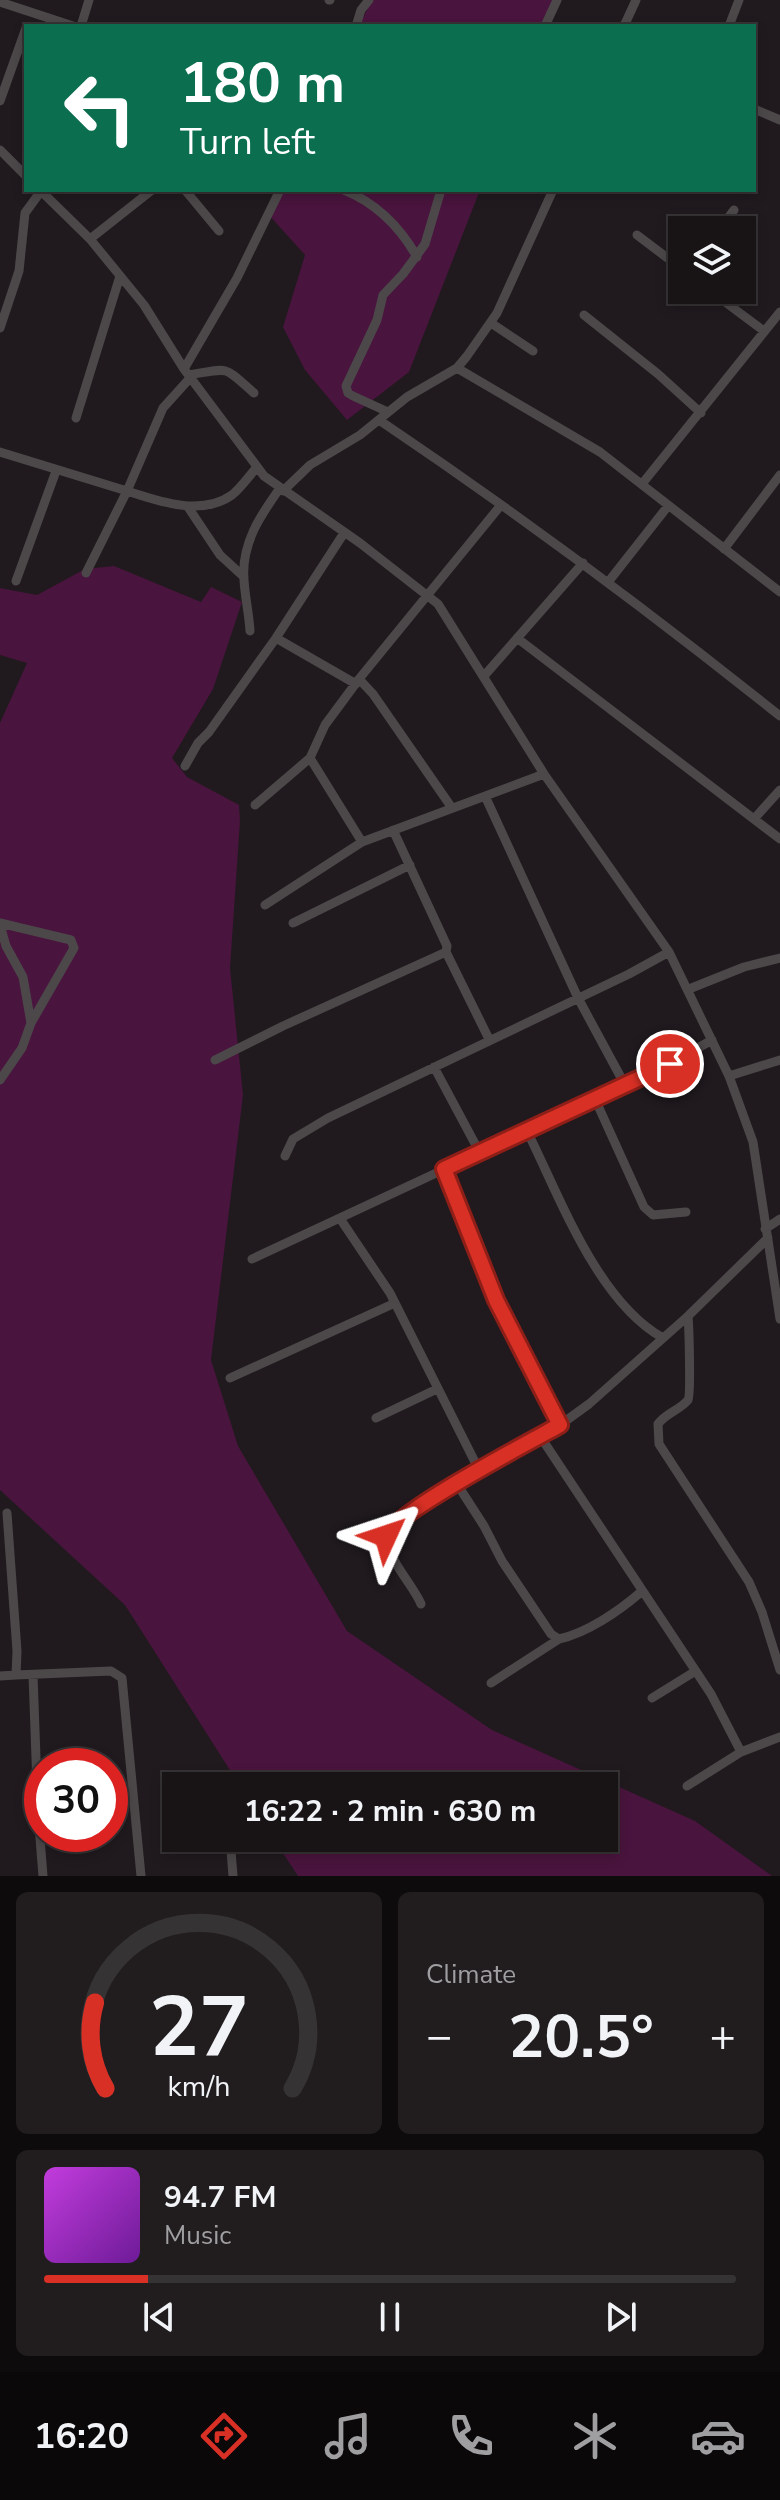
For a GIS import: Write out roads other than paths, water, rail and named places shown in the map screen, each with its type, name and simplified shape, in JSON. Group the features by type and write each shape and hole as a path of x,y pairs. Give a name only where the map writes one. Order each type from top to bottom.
{"street":[{"path":"82,24 89,0"},
{"path":"357,24 361,10 369,0"},
{"path":"546,24 557,0"},
{"path":"625,24 636,0"},
{"path":"730,24 739,0"},
{"path":"0,2 66,24"},
{"path":"27,24 31,14"},
{"path":"0,101 24,33"},
{"path":"756,110 780,120"},
{"path":"0,150 24,174"},
{"path":"0,328 19,271 25,213 39,192"},
{"path":"42,192 90,239 144,305 188,374 264,476 438,604 544,774 669,952 729,1076 753,1142 762,1187 766,1233 776,1258 780,1319"},
{"path":"90,239 149,192"},
{"path":"187,192 219,231"},
{"path":"86,573 127,491 163,408 188,374 279,192"},
{"path":"348,192 361,198 399,228 417,257"},
{"path":"388,412 348,393 346,386 377,320 383,295 425,244 440,192"},
{"path":"250,631 244,577 248,541 263,513 282,489 310,465 360,435 407,397 457,368 491,323 552,192"},
{"path":"730,216 734,210"},
{"path":"637,235 668,258"},
{"path":"76,418 120,276"},
{"path":"728,304 764,331"},
{"path":"642,484 780,312"},
{"path":"584,315 701,413"},
{"path":"491,323 533,351"},
{"path":"457,368 600,452 780,592"},
{"path":"188,374 228,370 254,393"},
{"path":"379,420 609,581 778,712"},
{"path":"0,452 179,507 230,497 257,467"},
{"path":"16,581 56,471"},
{"path":"724,549 780,475"},
{"path":"255,805 310,758 325,725 501,505"},
{"path":"609,581 668,506"},
{"path":"188,507 220,555 244,577"},
{"path":"185,766 198,743 276,638 344,533"},
{"path":"484,676 583,563"},
{"path":"276,638 358,682 373,694 452,808"},
{"path":"517,638 780,839"},
{"path":"310,758 362,842"},
{"path":"265,905 362,842 544,774"},
{"path":"754,819 780,790"},
{"path":"485,796 578,998 625,1085"},
{"path":"393,830 447,946 446,952 489,1039"},
{"path":"293,923 410,865"},
{"path":"0,1080 22,1048 31,1023 74,943 0,924 6,946 23,977 31,1023"},
{"path":"215,1060 446,952"},
{"path":"285,1156 293,1139 304,1131 669,952"},
{"path":"689,989 744,967 780,958"},
{"path":"252,1259 670,1064 712,1040"},
{"path":"729,1076 780,1060"},
{"path":"434,1067 480,1153"},
{"path":"595,1099 644,1207 653,1215 686,1212"},
{"path":"527,1131 596,1269 635,1320 663,1338"},
{"path":"444,1169 496,1300 560,1425"},
{"path":"421,1604 401,1571 386,1536 388,1530 400,1519 560,1425 589,1404 688,1316 780,1219"},
{"path":"341,1220 395,1303 479,1470"},
{"path":"230,1378 395,1303"},
{"path":"688,1316 690,1396 686,1402 663,1416 658,1424 659,1444 749,1582 780,1670"},
{"path":"376,1418 437,1389"},
{"path":"540,1436 711,1694 741,1752"},
{"path":"457,1484 502,1561 551,1634 559,1639"},
{"path":"7,1513 16,1675"},
{"path":"491,1683 559,1639 607,1617 641,1592"},
{"path":"0,1676 111,1671 122,1678 141,1876"},
{"path":"652,1698 694,1672"},
{"path":"33,1675 43,1876"},
{"path":"687,1786 741,1752 780,1737"},
{"path":"231,1852 233,1876"}]}
